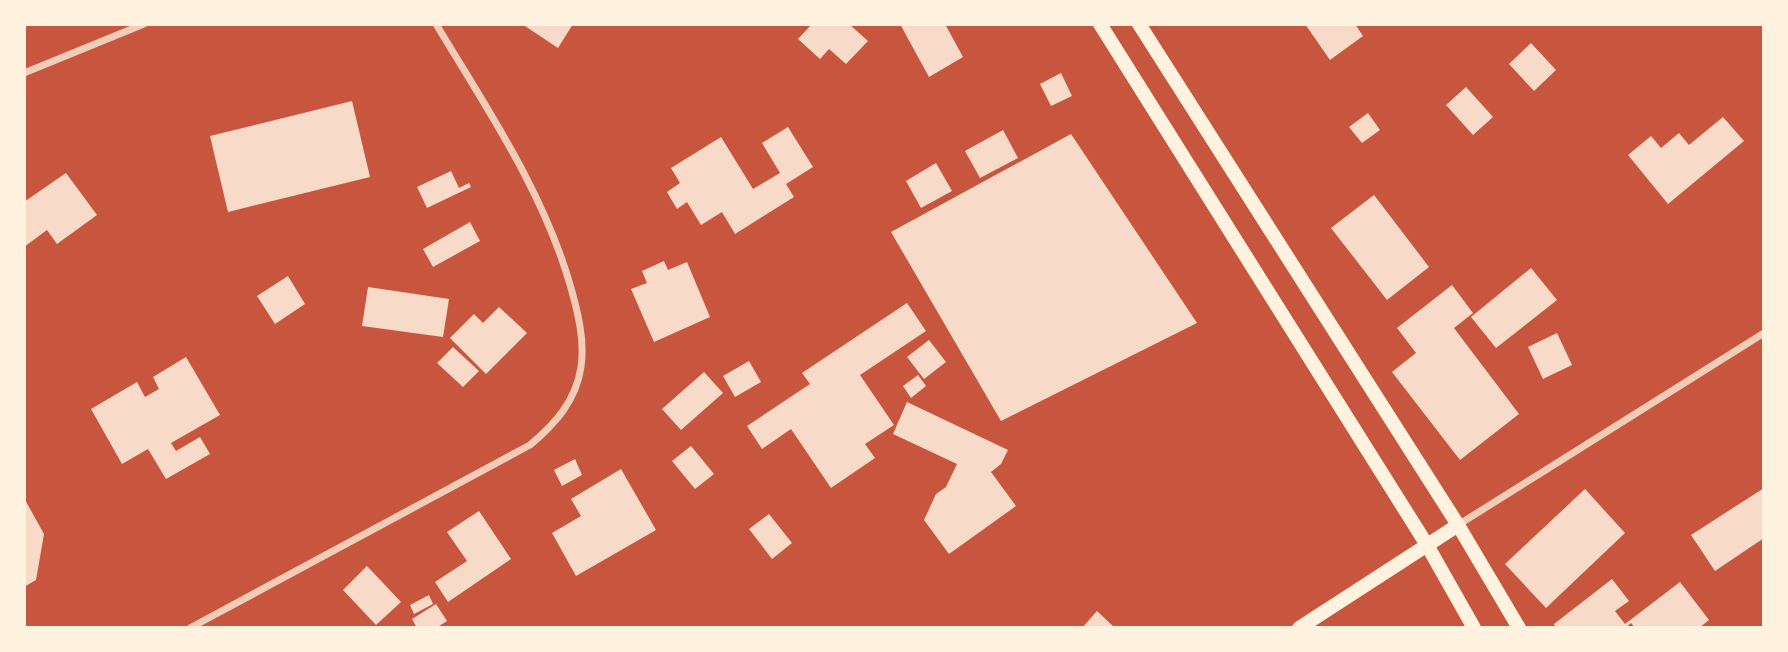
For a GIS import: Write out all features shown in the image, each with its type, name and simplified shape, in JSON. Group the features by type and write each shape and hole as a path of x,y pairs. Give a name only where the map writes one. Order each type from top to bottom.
{"main road":[{"path":"1100,24 1427,545 1475,628"},
{"path":"1139,24 1458,525 1518,628"},
{"path":"1298,628 1458,525"}],"street":[{"path":"24,73 144,24"},
{"path":"190,628 530,445 554,424 572,397 581,367 581,333 564,261 548,220 516,157 436,24"},
{"path":"1458,525 1763,333"}],"building":[{"path":"522,24 573,24 558,48"},
{"path":"812,24 849,24 868,41 846,64 829,49 820,59 798,39"},
{"path":"900,24 945,24 963,57 929,77"},
{"path":"1305,24 1355,24 1363,36 1330,60"},
{"path":"1531,43 1556,70 1534,91 1509,64"},
{"path":"1061,73 1072,96 1051,106 1040,84"},
{"path":"1466,87 1493,117 1473,135 1446,105"},
{"path":"352,101 370,177 228,212 210,136"},
{"path":"1368,113 1380,130 1362,143 1349,127"},
{"path":"1723,117 1744,141 1668,204 1628,155 1651,136 1661,148 1679,133 1689,145"},
{"path":"788,127 813,167 786,184 794,197 735,234 722,212 701,225 687,202 677,209 667,192 680,183 671,168 721,137 753,189 780,173 762,143"},
{"path":"1003,130 1018,158 980,178 965,151"},
{"path":"1071,134 1197,323 1001,421 891,232"},
{"path":"936,163 952,191 921,208 906,181"},
{"path":"451,171 459,188 469,183 471,187 427,208 417,187"},
{"path":"66,173 97,215 57,244 47,230 24,247 24,202"},
{"path":"1374,195 1429,267 1387,300 1331,228"},
{"path":"470,222 480,241 433,267 423,249"},
{"path":"664,261 668,270 687,262 710,317 654,342 631,289 647,283 642,271"},
{"path":"1531,268 1557,300 1496,348 1471,317"},
{"path":"288,276 305,304 275,324 257,296"},
{"path":"1452,285 1473,313 1454,328 1519,414 1460,460 1392,372 1416,353 1397,328"},
{"path":"368,287 449,299 443,337 362,326"},
{"path":"907,303 926,331 860,375 894,425 865,444 875,458 831,488 791,429 762,449 747,426 810,384 802,373"},
{"path":"499,307 527,333 486,374 450,338 474,314 483,323"},
{"path":"1557,333 1572,365 1543,379 1528,347"},
{"path":"929,340 946,362 924,379 907,357"},
{"path":"453,347 479,371 463,387 437,363"},
{"path":"186,357 220,415 171,443 176,451 200,437 210,454 166,479 148,449 122,464 91,409 137,382 145,397 159,389 153,377"},
{"path":"749,361 761,382 735,397 723,376"},
{"path":"704,372 723,393 681,430 662,409"},
{"path":"918,375 926,386 911,398 903,386"},
{"path":"907,402 1008,450 1001,464 991,472 1016,506 949,554 924,520 936,494 946,487 957,464 893,434"},
{"path":"691,446 714,474 695,489 672,461"},
{"path":"575,459 582,475 562,486 554,470"},
{"path":"621,469 656,530 576,576 552,533 581,516 571,499"},
{"path":"1764,488 1764,538 1715,571 1691,535"},
{"path":"1585,489 1625,533 1546,608 1505,564"},
{"path":"24,498 44,534 36,580 24,587"},
{"path":"479,511 511,559 448,602 435,582 467,561 447,532"},
{"path":"769,514 792,543 772,559 749,529"},
{"path":"367,566 401,602 376,625 343,590"},
{"path":"1612,579 1629,601 1615,611 1625,624 1680,582 1709,620 1699,628 1635,628 1631,623 1625,628 1556,628 1554,624"},
{"path":"429,595 433,604 414,614 410,605"},
{"path":"436,604 447,621 436,628 417,628 412,619"},
{"path":"1097,611 1115,628 1082,628"}]}
